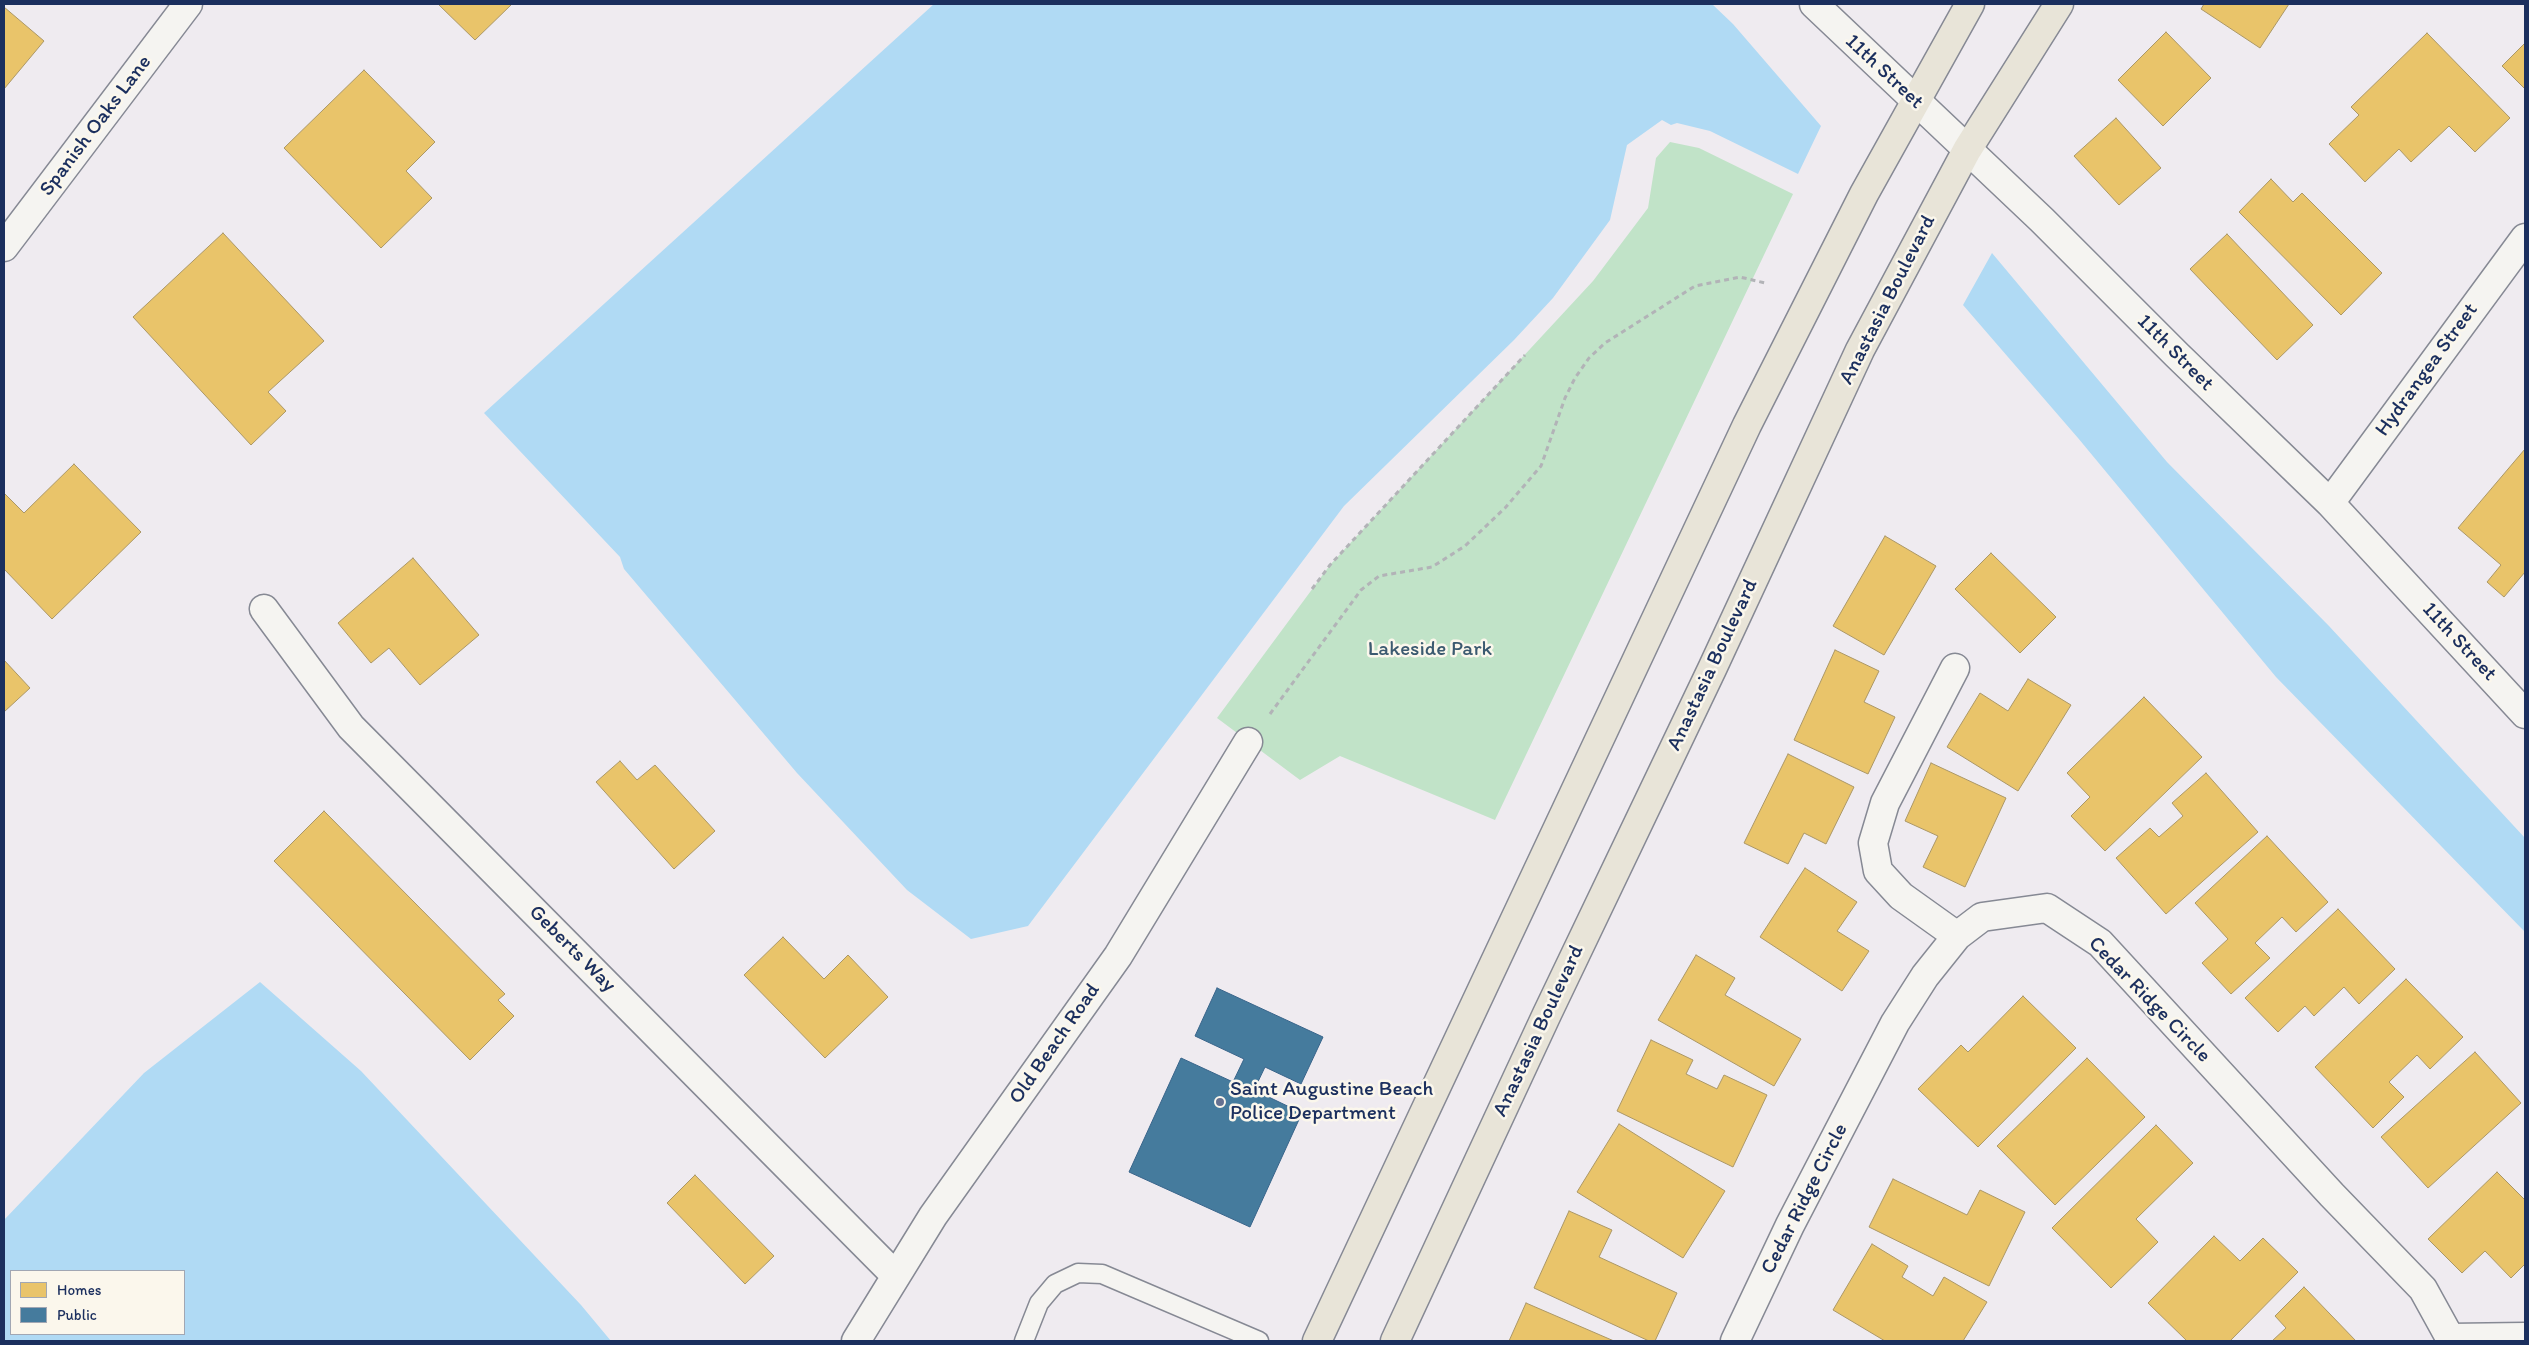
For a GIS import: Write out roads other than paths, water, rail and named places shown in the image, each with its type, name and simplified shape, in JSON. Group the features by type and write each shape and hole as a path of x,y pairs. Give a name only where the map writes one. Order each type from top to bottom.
{"main road":[{"path":"1318,1341 1747,424 1864,194 1970,4"},
{"name":"Anastasia Boulevard","path":"1395,1341 1547,1014 1712,669 1860,350 1967,150 2058,4"}],"street":[{"name":"Spanish Oaks Lane","path":"4,247 188,4"},
{"name":"11th Street","path":"1814,4 2042,220 2177,355 2330,503 2525,714"},
{"name":"Hydrangea Street","path":"2330,503 2525,238"},
{"name":"Geberts Way","path":"264,609 351,727 896,1276"},
{"path":"1955,668 1886,803 1872,843 1878,871 1901,896 1957,936"},
{"name":"Old Beach Road","path":"856,1341 933,1216 1118,956 1248,742"},
{"name":"Cedar Ridge Circle","path":"1735,1341 1790,1225 1894,1023 1925,976 1957,936 1982,917 2047,908 2100,943 2332,1195 2423,1289 2449,1340"},
{"path":"2449,1340 2525,1337"}],"lane":[{"path":"1024,1341 1038,1303 1055,1284 1078,1273 1102,1274 1259,1341"}],"water":[{"path":"934,4 1712,4 1733,24 1821,126 1798,174 1710,131 1677,123 1671,125 1662,120 1627,145 1610,220 1553,298 1514,340 1344,506 1028,926 971,939 907,890 797,773 624,569 620,557 484,413"},
{"path":"1992,253 2167,462 2329,626 2525,838 2525,932 2276,677 2078,438 1963,305"},
{"path":"260,982 361,1071 581,1305 611,1341 4,1341 4,1220 144,1073"}],"place":[{"name":"Saint Augustine Beach Police Department","path":"1220,1102"}],"park label":[{"name":"Lakeside Park","path":"1430,650"}]}
